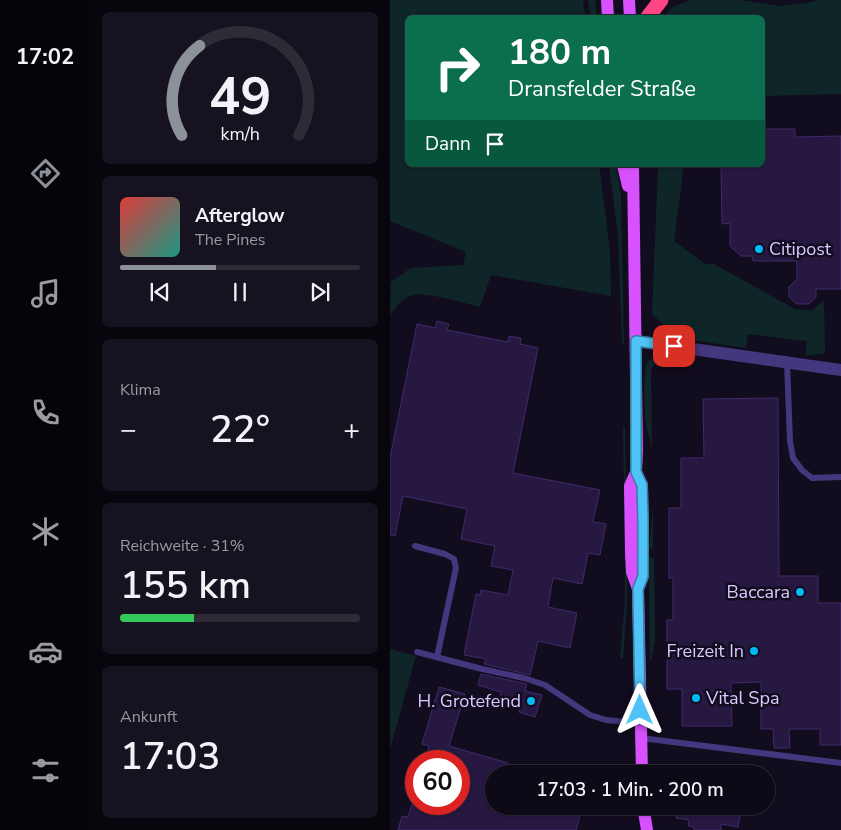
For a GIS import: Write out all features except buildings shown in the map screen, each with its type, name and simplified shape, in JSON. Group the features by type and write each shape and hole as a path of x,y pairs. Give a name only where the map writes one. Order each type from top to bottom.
{"highway":[{"path":"649,15 660,0"}],"main road":[{"path":"607,0 608,15"},
{"path":"629,0 630,15"},
{"path":"623,167 633,210"},
{"path":"633,167 636,472 630,486 632,572 638,589 642,765"},
{"path":"644,815 647,830"}],"street":[{"path":"636,341 841,370"}],"lane":[{"path":"787,362 790,441 793,458 802,470 812,478 841,477"},
{"path":"415,546 445,554 454,559 456,568 437,657"},
{"path":"417,652 545,684 582,712 595,717 640,724"},
{"path":"640,738 840,762"}],"green space":[{"path":"390,0 583,0 585,15 405,15 405,167 599,167 610,251 611,296 491,275 480,307 444,298 416,295 404,299 390,315 391,282 411,268 463,265 466,252 390,221"},
{"path":"588,0 595,0 597,15 591,15"},
{"path":"691,0 739,0 781,6 818,0 841,0 841,94 765,96 765,15 665,15 674,6"},
{"path":"609,167 616,167 621,195 624,345 622,344 618,237"},
{"path":"651,167 684,167 674,241 705,264 714,264 795,309 811,311 824,300 825,353 805,356 807,341 748,334 746,348 677,338 652,314 658,168"},
{"path":"668,353 679,354 659,360 651,371 652,449 645,417 644,391 646,367 651,359"},
{"path":"623,427 625,427 627,549 625,549"},
{"path":"653,508 653,548 649,549"},
{"path":"627,557 627,606 623,658 620,658 625,599 625,558"},
{"path":"649,557 654,559 655,641 651,660 650,660"},
{"path":"390,649 416,656 390,749"}],"place":[{"name":"Citipost","path":"759,249"},
{"name":"Baccara","path":"800,592"},
{"name":"Freizeit In","path":"754,651"},
{"name":"Vital Spa","path":"696,698"},
{"name":"H. Grotefend","path":"531,701"}],"route":[{"path":"640,710 638,589 643,576 643,553 642,485 636,472 636,341 674,346"}]}
